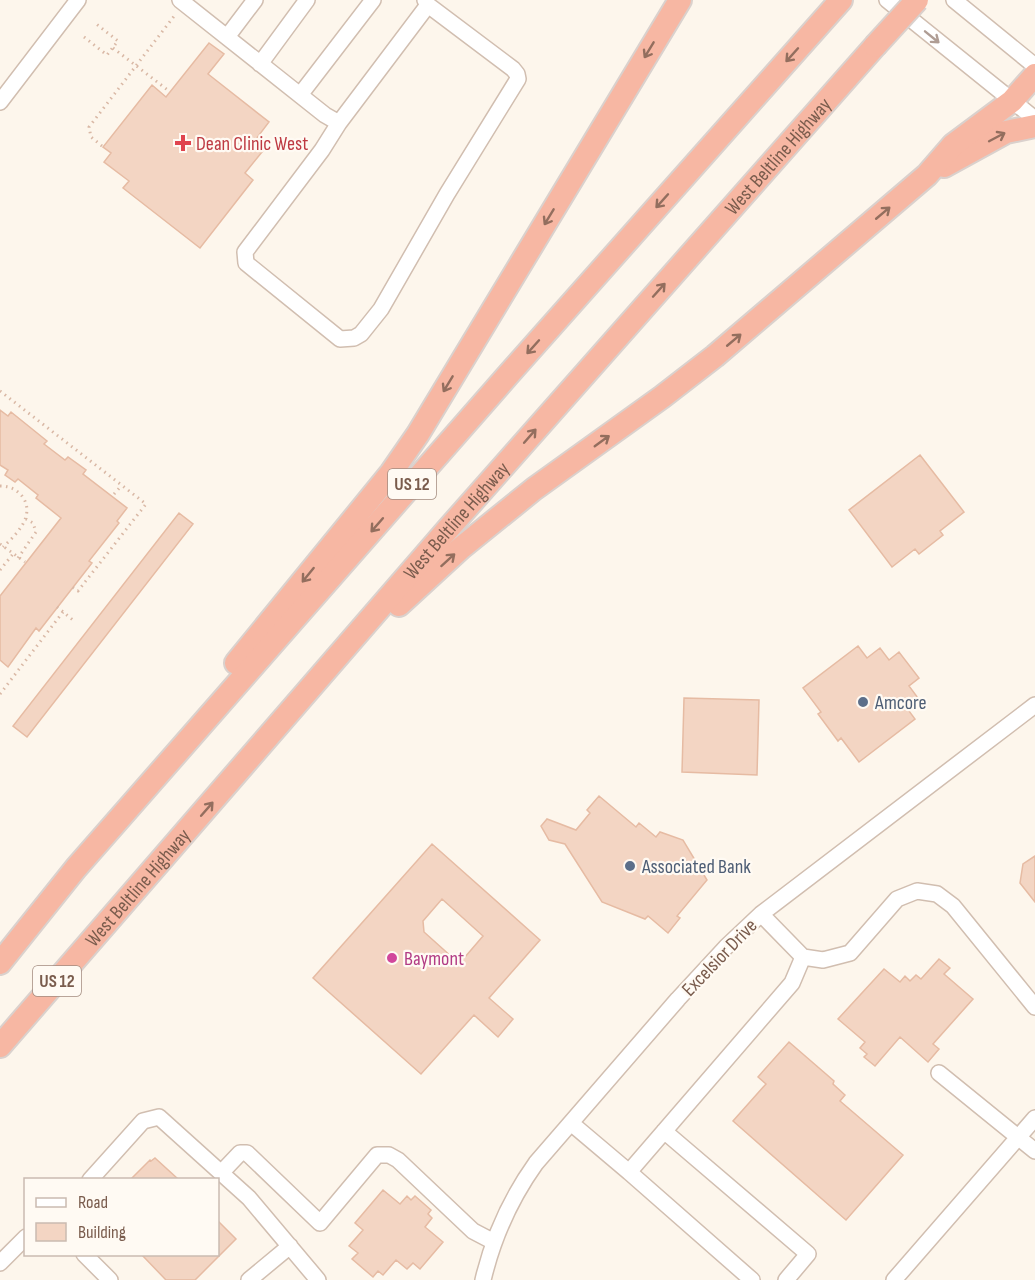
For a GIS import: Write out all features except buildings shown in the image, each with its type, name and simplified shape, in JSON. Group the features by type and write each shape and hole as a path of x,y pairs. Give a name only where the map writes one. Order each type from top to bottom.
{"highway":[{"path":"76,868 121,804 391,473 430,414 680,0"},
{"name":"West Beltline Highway","path":"0,1046 448,529 917,0"},
{"name":"US 12","path":"0,963 76,868 492,393 836,6"},
{"path":"230,782 285,728 404,600 461,548 534,489 715,356 927,175 953,145 1012,101 1035,75"},
{"path":"927,175 1006,132 1035,126"}],"street":[{"path":"0,102 78,0"},
{"path":"227,37 255,0"},
{"path":"260,64 307,0"},
{"path":"300,95 373,0"},
{"path":"887,0 1035,119"},
{"path":"954,0 1035,66"},
{"path":"191,3 260,64 325,115 339,123"},
{"path":"427,3 513,69 518,79 447,194 381,309 361,334 354,338 340,339 246,263 245,252 322,150 339,123 427,3"},
{"name":"Excelsior Drive","path":"483,1280 494,1242 518,1188 536,1163 726,947 761,914 1035,705"},
{"path":"761,914 803,957 823,960 849,953 897,899 917,891 938,894 953,906 1035,1007"},
{"path":"629,1172 792,983 803,957"},
{"path":"939,1073 1035,1151"},
{"path":"91,1178 143,1121 159,1117 249,1198 318,1280"},
{"path":"894,1280 1035,1118"},
{"path":"571,1123 752,1280"},
{"path":"664,1131 808,1254 786,1280"},
{"path":"221,1173 240,1153 247,1153 320,1223 377,1155 389,1155 398,1160 473,1231 494,1242"},
{"path":"0,1263 24,1239"},
{"path":"249,1280 290,1246"},
{"path":"86,1256 110,1280"}],"path":[{"path":"102,146 91,137 89,127 175,15"},
{"path":"84,37 107,55 113,48 118,41 95,23"},
{"path":"113,48 169,91"},
{"path":"0,391 146,504 78,591 72,586"},
{"path":"114,494 122,485"},
{"path":"0,486 12,488 24,499 26,519 17,533 2,545 25,562"},
{"path":"18,558 36,532 33,523 26,519"},
{"path":"0,570 13,554"},
{"path":"57,607 73,620"},
{"path":"0,694 63,612"}],"place":[{"name":"Dean Clinic West","path":"183,143"},
{"name":"Amcore","path":"863,702"},
{"name":"Associated Bank","path":"630,866"},
{"name":"Baymont","path":"392,958"}]}
